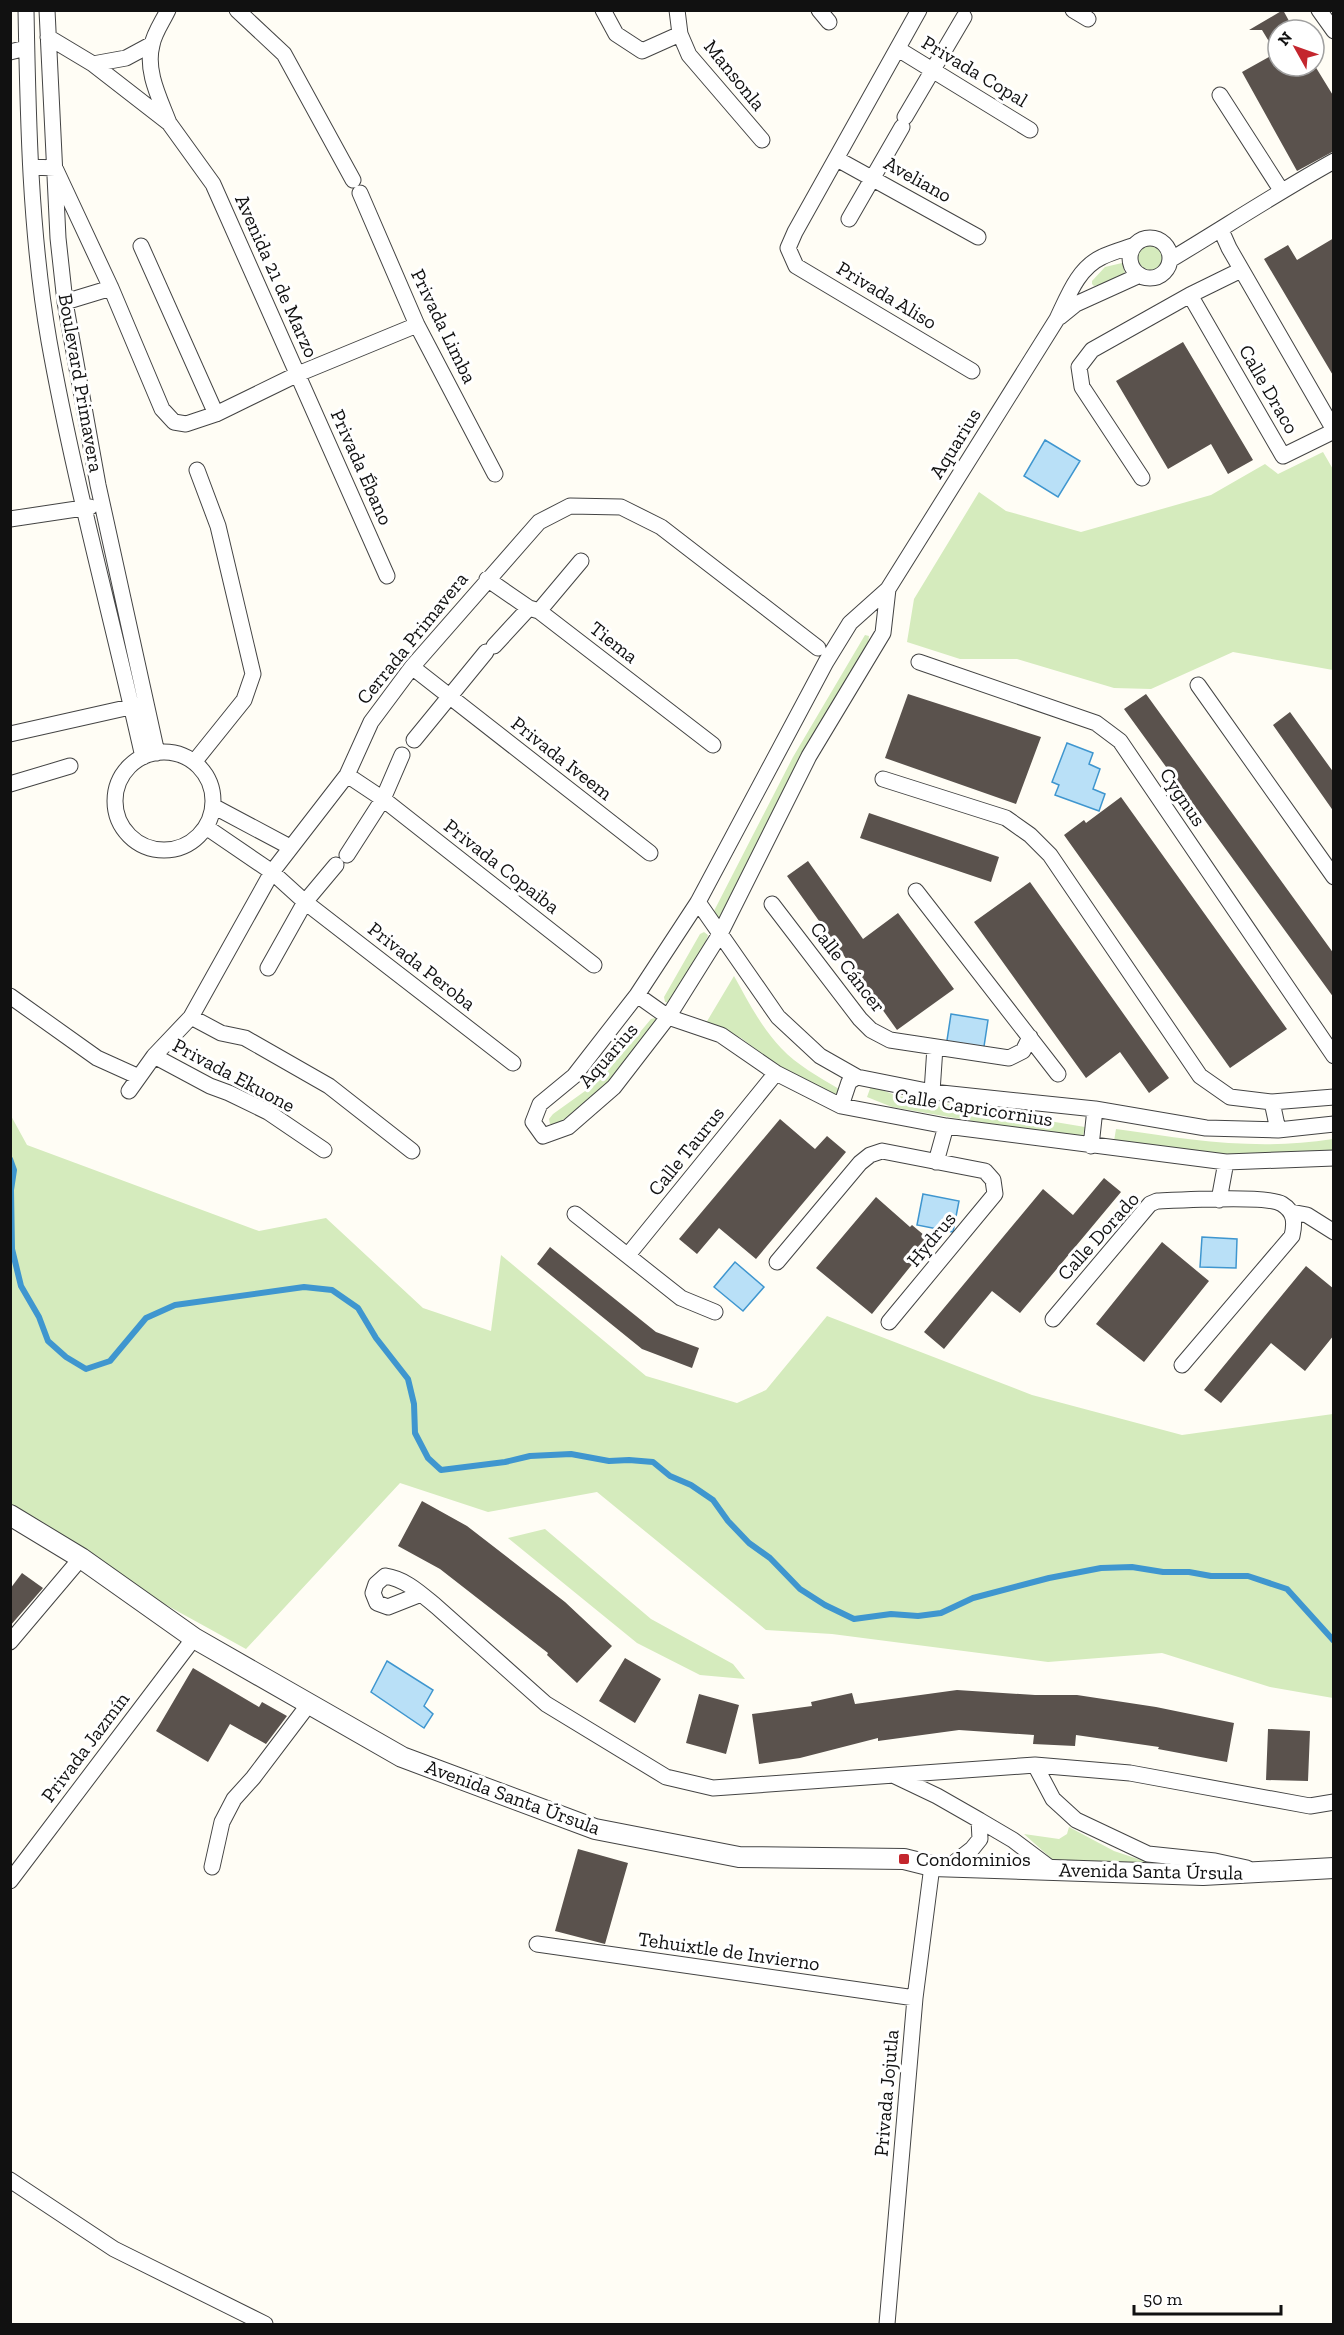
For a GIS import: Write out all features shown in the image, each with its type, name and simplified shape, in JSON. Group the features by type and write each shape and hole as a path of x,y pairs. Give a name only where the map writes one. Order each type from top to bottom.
{"street":[{"name":"Boulevard Primavera","path":"26,10 28,116 35,232 49,339 83,508 139,705"},
{"name":"Boulevard Primavera","path":"47,10 58,238 65,302 150,755"},
{"path":"168,10 152,44 150,61 154,84 169,123"},
{"name":"Privada Limba","path":"237,10 284,54 357,187 417,324 495,474"},
{"path":"603,10 616,34 642,51 680,33"},
{"name":"Mansonla","path":"677,10 680,33 689,55 762,140"},
{"path":"837,159 919,10"},
{"path":"1073,10 1088,19"},
{"path":"1319,10 1334,31"},
{"path":"849,219 874,179 903,122 964,17"},
{"name":"Avenida 21 de Marzo","path":"48,37 93,64 169,123 213,184 298,374 216,414 186,424 174,422 162,410 111,288 55,168"},
{"path":"93,64 126,58 152,44"},
{"path":"10,52 26,48"},
{"name":"Privada Copal","path":"898,49 1030,130"},
{"path":"1220,94 1281,190"},
{"name":"Aveliano","path":"837,159 978,237"},
{"name":"Privada Aliso","path":"837,159 788,248 796,266 972,371"},
{"name":"Aquarius","path":"1057,319 1076,304 1140,275 1153,278 1159,276 1164,272 1170,260 1221,230 1281,190 1334,161"},
{"path":"32,167 55,168"},
{"name":"Calle Draco","path":"1190,295 1283,456 1334,431 1241,270 1221,230"},
{"name":"Aquarius","path":"888,589 883,633 809,756 720,934 668,1017 614,1087 568,1126 543,1136 533,1122 540,1104 574,1076 637,995 698,902 826,662 850,623 888,589 1057,319 1073,285 1086,269 1101,257 1135,245 1145,238 1158,239 1167,247 1170,260"},
{"path":"1135,245 1130,258 1140,275"},
{"path":"141,246 216,414"},
{"path":"1142,478 1082,387 1079,367 1092,350 1190,295 1241,270"},
{"path":"65,302 111,288"},
{"path":"298,374 417,324"},
{"name":"Privada Ébano","path":"298,374 387,576"},
{"path":"195,761 244,700 253,674 218,526 197,470"},
{"path":"10,519 102,506"},
{"name":"Cerrada Primavera","path":"129,1091 154,1056 191,1017 273,872 346,775 371,723 412,667 539,522 570,506 621,507 661,526 818,648"},
{"path":"414,740 490,649 534,610 581,561"},
{"name":"Tiema","path":"487,579 534,610 712,745"},
{"name":"Cygnus","path":"918,662 1096,723 1120,741 1334,1056"},
{"name":"Privada Iveem","path":"412,667 650,853"},
{"path":"1198,684 1334,877"},
{"path":"10,734 139,705"},
{"path":"170,752 195,761 206,773 213,793 212,814 202,833 186,846 165,851 144,847 127,835 116,816 114,803 120,777 132,763 150,755 170,752"},
{"path":"268,968 305,902 341,860 383,799 402,755"},
{"path":"10,784 70,766"},
{"name":"Privada Copaiba","path":"346,775 383,799 594,965"},
{"path":"883,779 1006,818 1030,835 1050,855 1200,1076 1230,1097 1272,1102 1334,1097"},
{"path":"213,806 290,848"},
{"path":"206,827 273,872"},
{"name":"Privada Peroba","path":"273,872 305,902 513,1063"},
{"path":"916,891 1058,1074"},
{"name":"Calle Capricornius","path":"698,902 778,1017 820,1056 857,1077 932,1092 1095,1109 1206,1128 1278,1130 1334,1125"},
{"name":"Calle Cáncer","path":"772,904 860,1019 872,1030 890,1040 1009,1058 1023,1051 1030,1037"},
{"name":"Calle Capricornius","path":"637,995 668,1017 721,1035 776,1073 841,1106 946,1126 1227,1162 1334,1158"},
{"path":"10,996 97,1058 139,1077"},
{"path":"191,1017 221,1033 244,1038 329,1086 412,1151"},
{"path":"932,1092 935,1047"},
{"name":"Privada Ekuone","path":"154,1056 210,1086 268,1112 324,1150"},
{"name":"Calle Taurus","path":"628,1255 776,1073"},
{"path":"841,1106 849,1082 857,1077"},
{"path":"1272,1102 1278,1130"},
{"path":"1091,1146 1095,1109"},
{"path":"777,1262 860,1163 870,1155 882,1151 936,1162 946,1126"},
{"name":"Hydrus","path":"889,1322 995,1194 993,1180 985,1171 936,1162"},
{"path":"1219,1200 1227,1162"},
{"name":"Calle Dorado","path":"1053,1319 1150,1204 1157,1201 1271,1200 1282,1204 1291,1212 1307,1215 1334,1232"},
{"path":"1182,1365 1292,1236 1295,1222 1291,1212"},
{"path":"575,1214 681,1298 715,1312"},
{"name":"Avenida Santa Úrsula","path":"10,1515 81,1558 194,1638 402,1757 595,1829 739,1857 904,1859 940,1866 1203,1875 1334,1868"},
{"path":"10,1642 81,1558"},
{"path":"421,1593 546,1704 666,1777 713,1788 1035,1765 1130,1773 1310,1806 1334,1802"},
{"name":"Privada Jazmín","path":"10,1881 194,1638"},
{"path":"212,1867 222,1822 234,1799 253,1778 309,1704"},
{"path":"1035,1765 1053,1799 1076,1820 1148,1854 1215,1861 1261,1871"},
{"path":"893,1775 937,1796 1013,1840 1053,1870"},
{"path":"940,1866 972,1849 980,1839 979,1820"},
{"name":"Privada Jojutla","path":"887,2325 915,1998 940,1866"},
{"name":"Tehuixtle de Invierno","path":"537,1944 915,1998"},
{"path":"10,2180 114,2249 265,2325"}],"green space":[{"path":"1151,244 1160,248 1164,257 1160,266 1151,270 1142,266 1138,257 1142,248"},
{"path":"1122,263 1125,273 1107,283 1094,286 1092,284 1092,281 1105,267"},
{"path":"1323,452 1334,471 1333,670 1233,652 1151,689 1114,688 1017,659 960,659 907,642 914,599 979,492 1006,511 1081,532 1211,495 1265,464 1278,474"},
{"path":"865,635 869,636 868,645 723,917 716,919 713,915 715,909 793,757"},
{"path":"704,932 708,935 706,941 676,997 670,1003 665,1002 664,997 700,934"},
{"path":"734,976 761,1023 781,1048 801,1065 839,1089 833,1100 796,1080 741,1038 706,1023"},
{"path":"655,1018 657,1021 604,1090 556,1125 550,1124 549,1119 553,1114 599,1081 651,1019"},
{"path":"871,1086 898,1096 1085,1127 1082,1140 892,1107 867,1097"},
{"path":"10,1114 27,1145 259,1231 326,1218 423,1308 491,1331 501,1255 646,1376 737,1403 766,1390 827,1316 1032,1395 1182,1435 1333,1414 1333,1698 1270,1687 1162,1653 1048,1662 832,1634 766,1630 597,1492 488,1512 400,1483 246,1649 81,1558 11,1514"},
{"path":"1116,1129 1224,1143 1277,1144 1333,1139 1334,1150 1227,1156 1114,1141"},
{"path":"545,1529 651,1619 733,1664 745,1679 700,1675 637,1643 508,1538"},
{"path":"1069,1827 1114,1851 1153,1864 1054,1861 1024,1834 1059,1839 1067,1834"}],"water":[{"path":"1045,440 1080,461 1058,497 1024,476"},
{"path":"1067,743 1093,753 1089,764 1100,769 1093,789 1105,794 1099,811 1055,795 1059,785 1052,782"},
{"path":"951,1014 988,1020 983,1053 946,1047"},
{"path":"923,1194 959,1201 953,1232 917,1225"},
{"path":"1202,1237 1237,1239 1236,1268 1200,1267"},
{"path":"735,1262 764,1287 743,1311 714,1287"},
{"path":"387,1661 433,1690 424,1706 433,1714 424,1728 371,1692"}],"building":[{"path":"1283,10 1287,18 1269,18"},
{"path":"1266,20 1266,37 1262,30 1249,30"},
{"path":"1266,59 1266,78 1322,78 1334,97 1334,151 1297,171 1242,72"},
{"path":"1334,238 1334,377 1264,259 1288,245 1297,260"},
{"path":"1183,342 1253,460 1228,474 1211,444 1168,469 1116,381"},
{"path":"908,694 1041,737 1016,804 885,758"},
{"path":"1146,694 1334,954 1334,998 1124,709"},
{"path":"1290,712 1334,773 1334,812 1273,725"},
{"path":"1121,797 1287,1029 1230,1068 1064,835 1084,820 1086,823"},
{"path":"869,813 999,857 991,882 860,838"},
{"path":"808,861 863,939 898,913 954,989 897,1030 787,876"},
{"path":"1030,882 1169,1078 1149,1093 1120,1052 1086,1078 974,922"},
{"path":"780,1119 815,1149 827,1136 846,1152 756,1259 719,1228 697,1254 679,1239"},
{"path":"1104,1178 1121,1192 1020,1313 992,1291 944,1349 924,1332 1043,1189 1073,1215"},
{"path":"876,1197 910,1227 912,1225 931,1241 872,1314 816,1268"},
{"path":"1162,1242 1209,1281 1144,1362 1096,1324"},
{"path":"550,1247 656,1332 699,1348 692,1368 642,1349 537,1264"},
{"path":"1306,1266 1334,1289 1334,1335 1305,1371 1271,1343 1221,1403 1204,1390"},
{"path":"422,1501 467,1526 565,1602 612,1646 577,1683 547,1655 548,1653 440,1569 398,1546"},
{"path":"22,1573 43,1588 10,1626 10,1589"},
{"path":"625,1658 661,1679 635,1723 599,1701"},
{"path":"193,1668 259,1707 262,1702 287,1716 266,1744 230,1724 208,1762 156,1731"},
{"path":"957,1690 1077,1695 1156,1707 1234,1723 1227,1762 1158,1749 1159,1747 1076,1735 1075,1746 1033,1744 1034,1735 959,1730 878,1741 878,1738 800,1758 759,1764 752,1714 812,1706 811,1702 852,1693 855,1704"},
{"path":"699,1694 739,1705 726,1754 686,1743"},
{"path":"1268,1729 1310,1731 1308,1781 1266,1780"},
{"path":"578,1849 628,1863 605,1944 555,1931"}],"waterway":[{"path":"10,1159 14,1170 11,1190 12,1249 21,1286 39,1317 48,1341 66,1357 86,1369 110,1361 146,1318 175,1305 304,1287 332,1290 358,1308 376,1338 408,1379 414,1404 415,1433 428,1458 441,1470 505,1462 530,1456 571,1454 609,1461 653,1462 670,1476 691,1485 713,1500 728,1521 749,1543 770,1558 800,1589 825,1605 854,1619 891,1614 918,1616 941,1613 973,1598 1049,1578 1101,1568 1132,1567 1211,1576 1248,1576 1287,1589 1334,1641"}],"place":[{"name":"Condominios","path":"904,1859"}]}
